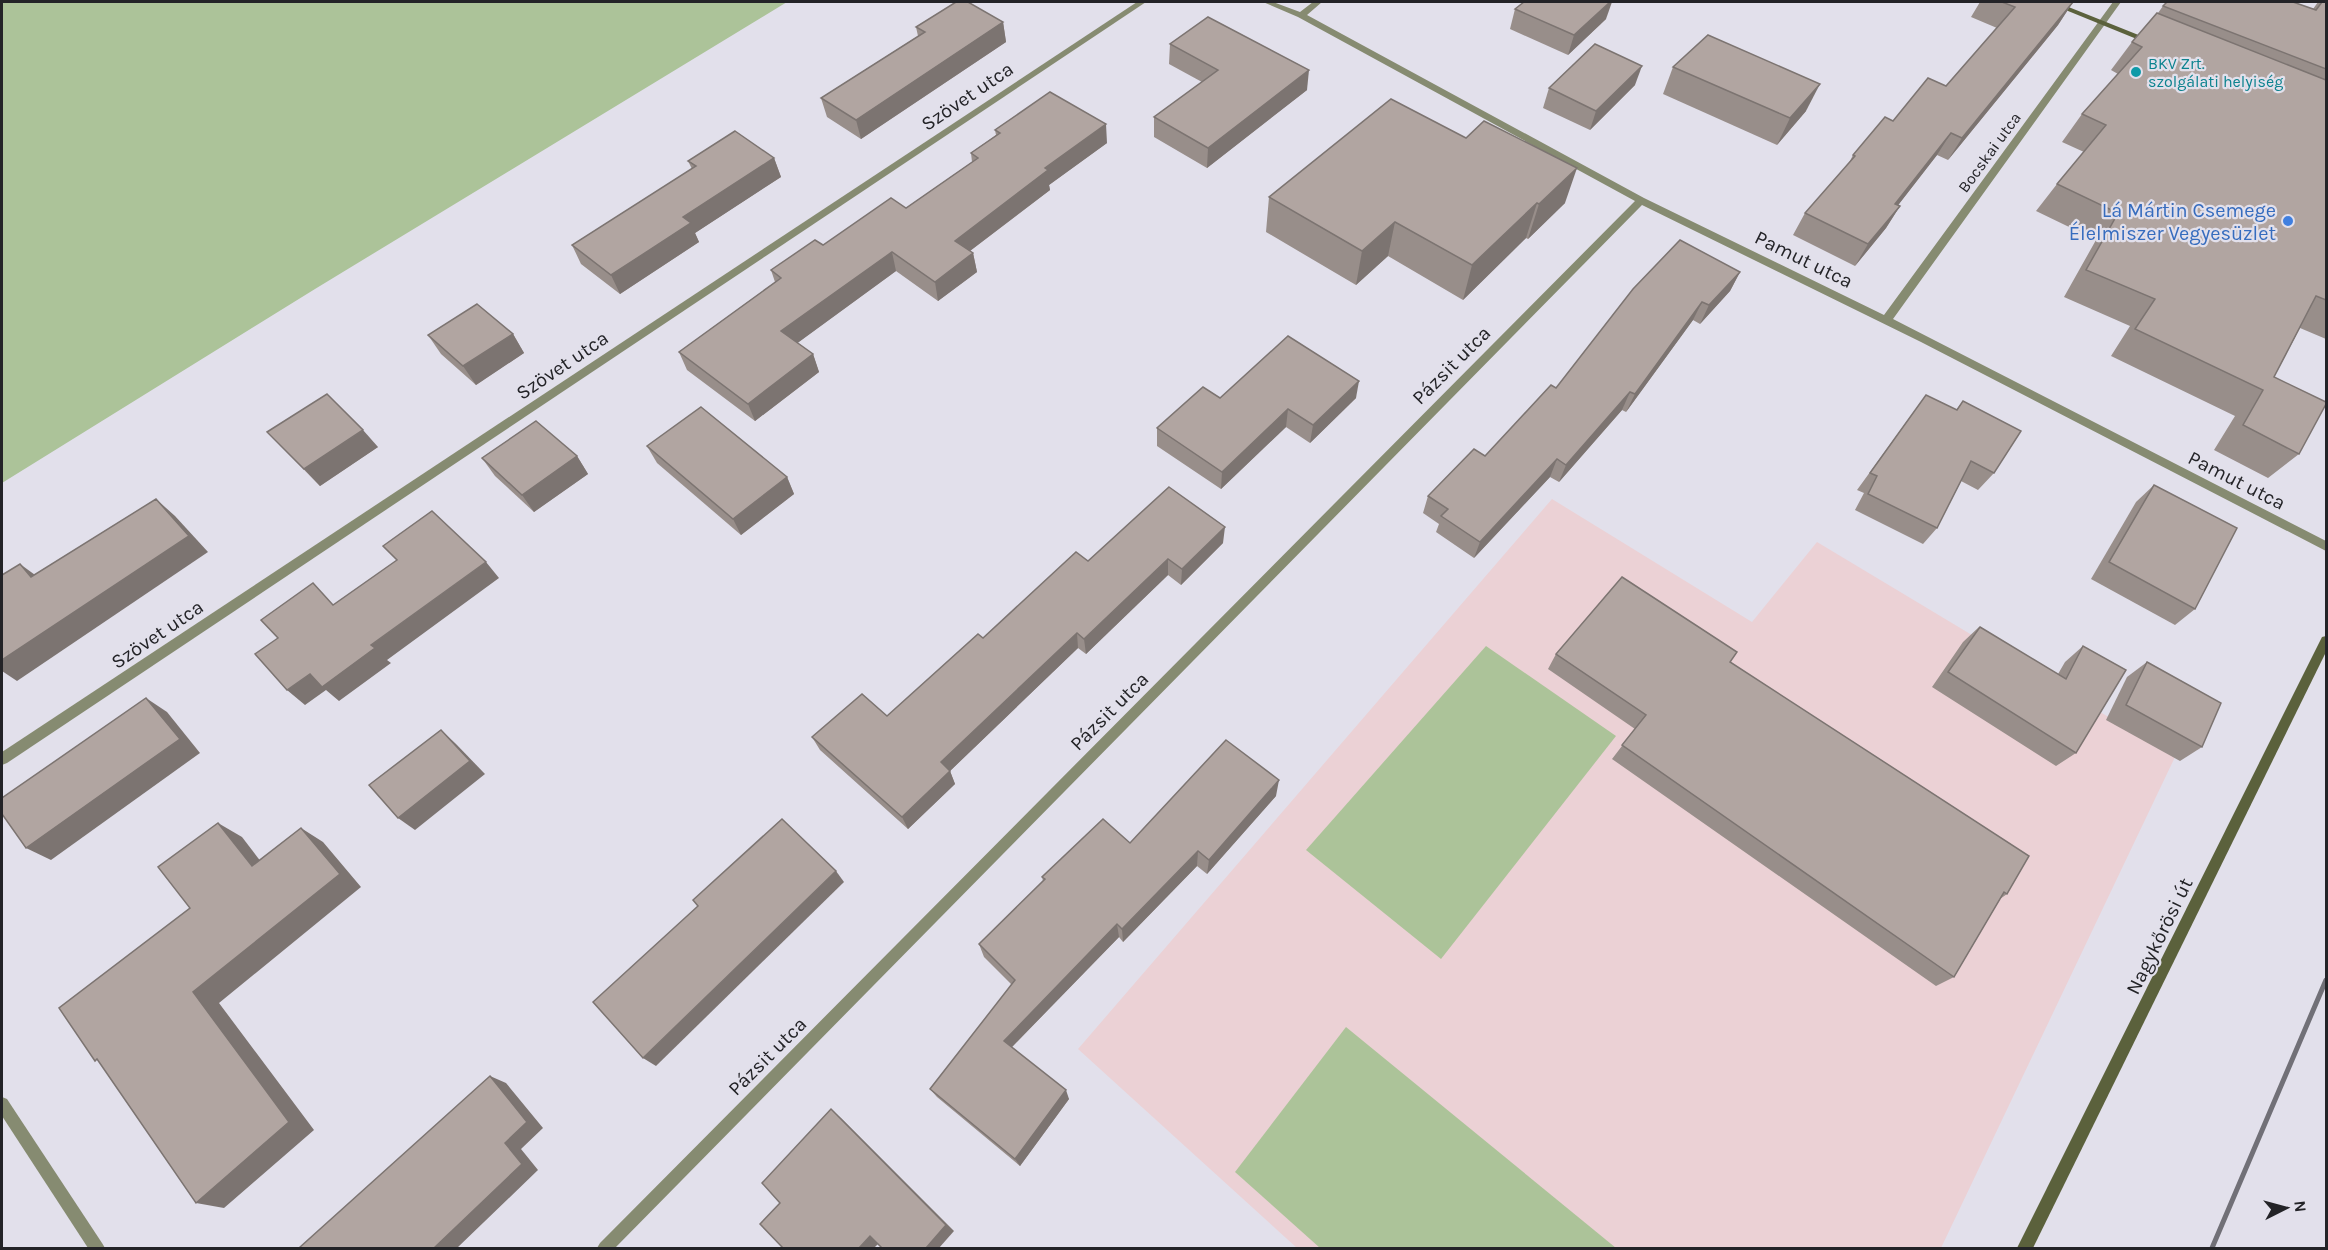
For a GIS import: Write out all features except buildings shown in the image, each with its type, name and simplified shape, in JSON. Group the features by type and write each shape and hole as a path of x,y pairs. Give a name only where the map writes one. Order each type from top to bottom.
{"main road":[{"path":"2050,2 2166,48"},
{"name":"Nagykőrösi út","path":"2025,1248 2326,640"}],"street":[{"name":"Szövet utca","path":"2,759 1142,2"},
{"name":"Pamut utca","path":"1267,2 1300,15 1641,200 1886,320 2326,546"},
{"path":"1300,15 1318,2"},
{"name":"Bocskai utca","path":"1886,320 2117,2"},
{"name":"Pázsit utca","path":"605,1248 1641,200"},
{"path":"2,1104 97,1248"}],"shaded area":[{"path":"1552,499 1752,622 1817,542 2175,757 1941,1248 1297,1248 1078,1049"}],"green space":[{"path":"2,2 787,2 315,289 2,483"},
{"path":"1486,646 1616,736 1441,959 1306,850"},
{"path":"1346,1027 1616,1248 1320,1248 1235,1172"}],"railway":[{"path":"2212,1248 2326,980"}],"place":[{"name":"BKV Zrt. szolgálati helyiség","path":"2136,72"},
{"name":"Lá Mártin Csemege Élelmiszer Vegyesüzlet","path":"2288,221"}]}
